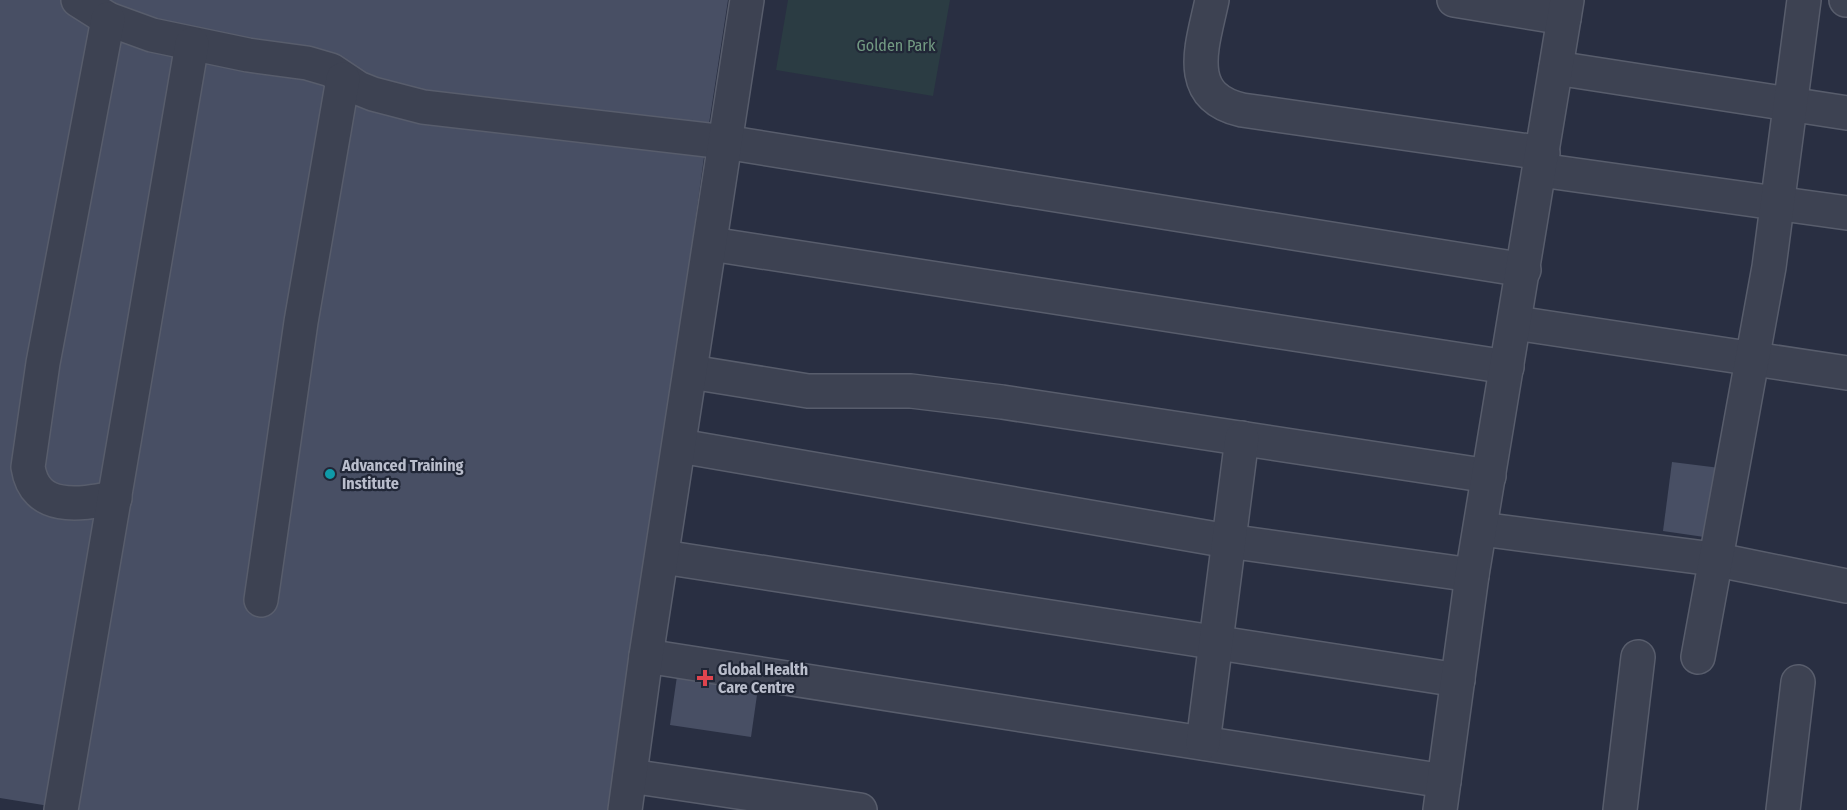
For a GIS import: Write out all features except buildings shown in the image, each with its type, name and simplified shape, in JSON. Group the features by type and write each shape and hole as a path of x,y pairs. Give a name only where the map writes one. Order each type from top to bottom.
{"street":[{"path":"78,0 108,19 152,35 307,63 331,70 343,79 373,94 423,107 726,142 1524,270"},
{"path":"626,810 646,656 747,0"},
{"path":"1212,0 1200,72 1207,88 1219,102 1242,110 1777,203 1847,213"},
{"path":"646,656 1203,743 1442,795 1472,575 1516,323 1565,9 1454,0"},
{"path":"1698,657 1713,559 1754,358 1792,105 1804,0"},
{"path":"108,19 43,363 28,467 30,482 38,491 56,501 79,504 115,498"},
{"path":"61,810 192,44"},
{"path":"1556,68 1847,113"},
{"path":"261,600 301,322 343,79"},
{"path":"711,244 1507,367"},
{"path":"1516,323 1847,374"},
{"path":"691,372 808,391 912,391 1002,402 1490,476"},
{"path":"1203,743 1242,438"},
{"path":"680,446 1228,541 1472,575"},
{"path":"1481,529 1713,559 1847,585"},
{"path":"663,556 1458,680"},
{"path":"1620,810 1638,657"},
{"path":"1783,810 1798,682"},
{"path":"630,776 860,810"}],"green space":[{"name":"Golden Park","path":"788,0 950,0 933,96 776,70"}],"place":[{"name":"Advanced Training Institute","path":"330,474"},
{"name":"Global Health Care Centre","path":"705,678"}]}
